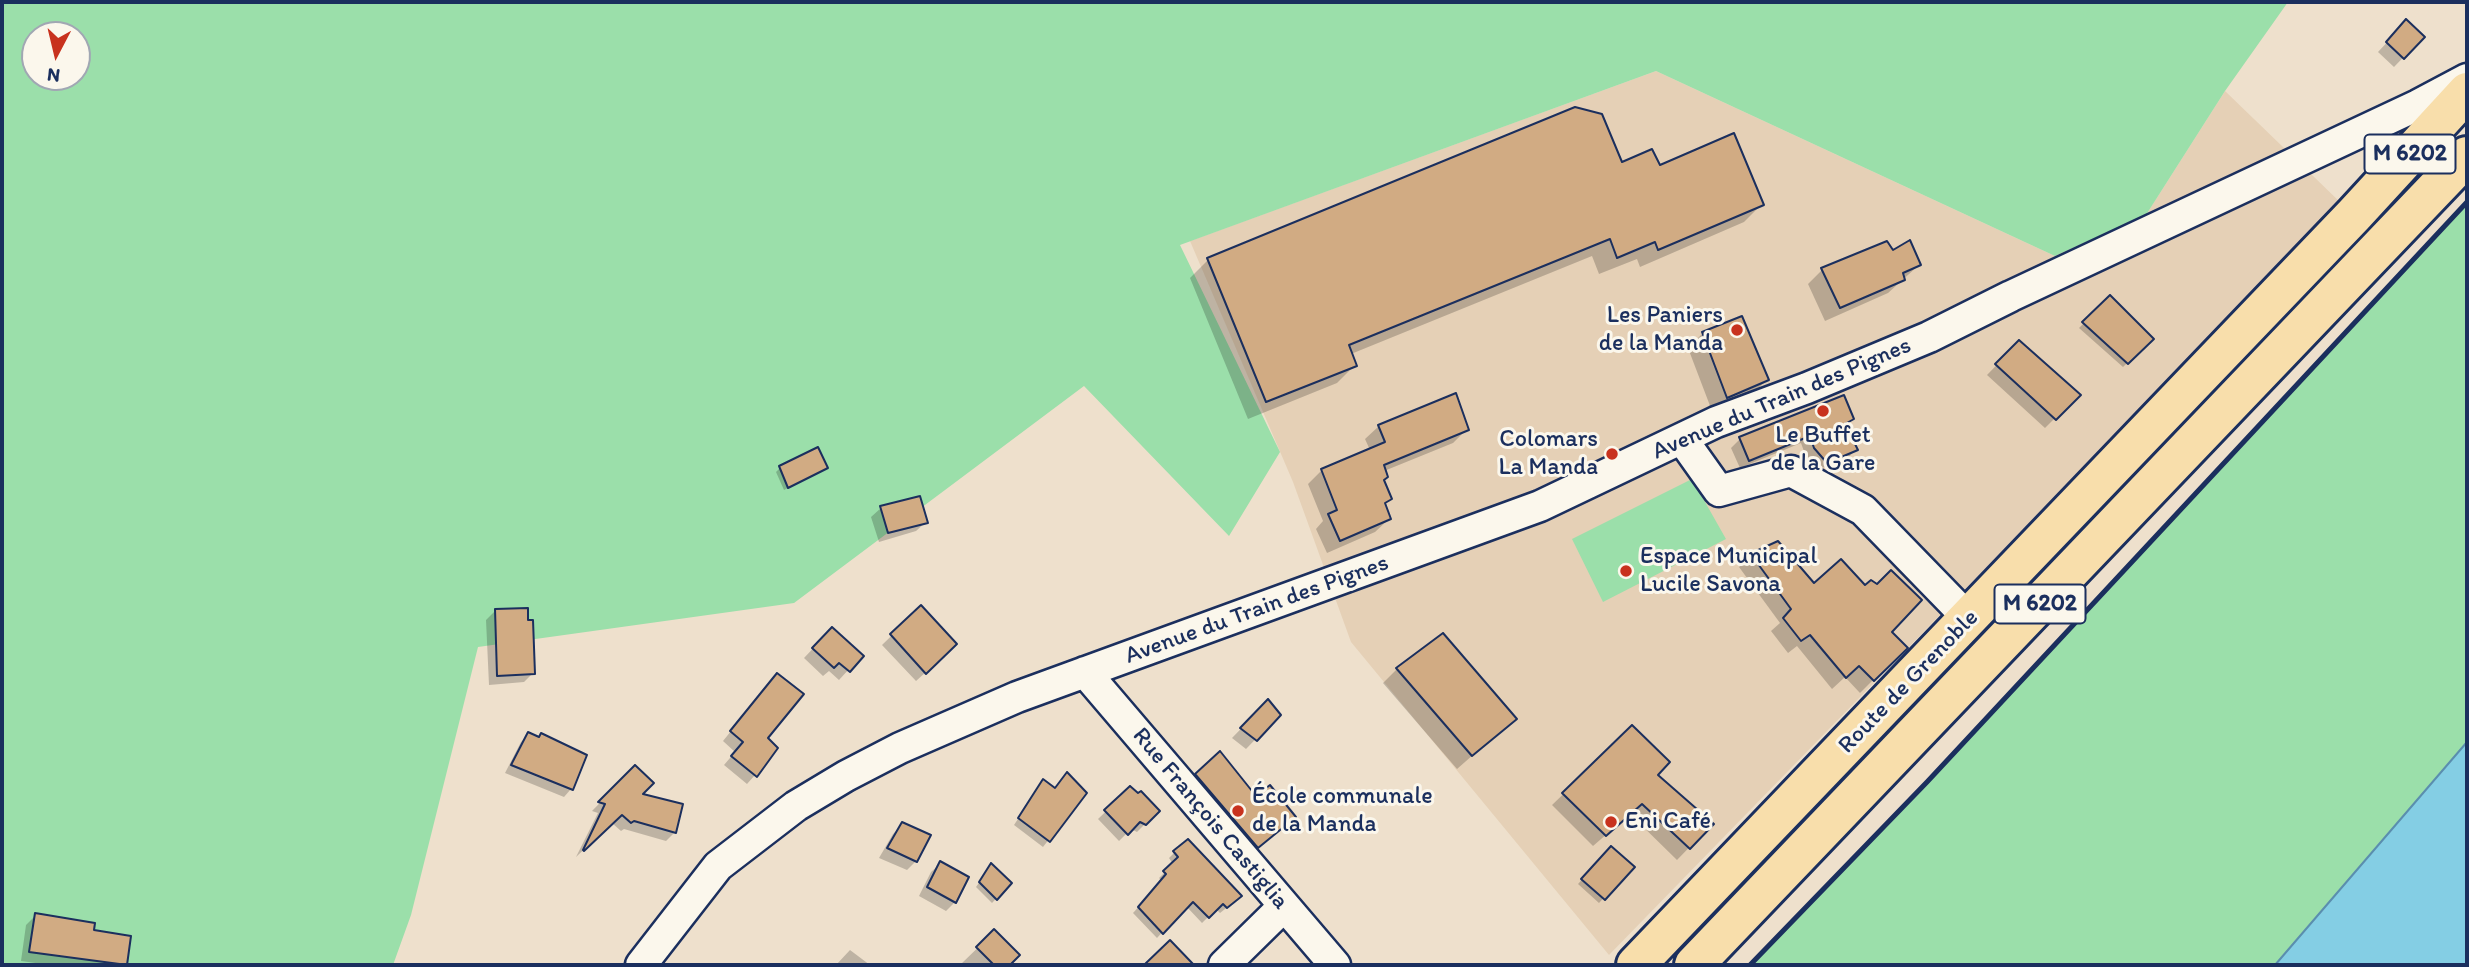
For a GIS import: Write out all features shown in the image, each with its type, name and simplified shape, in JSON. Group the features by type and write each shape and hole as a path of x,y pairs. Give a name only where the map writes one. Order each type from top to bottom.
{"main road":[{"name":"Route de Grenoble","path":"1636,965 2354,215 2467,92"},
{"name":"Route de Grenoble","path":"1694,965 2467,156"}],"street":[{"name":"Avenue du Train des Pignes","path":"641,965 718,866 796,806 846,775 900,748 1017,697 1540,506 1716,422 1807,388 1929,337 2418,105 2467,79"},
{"path":"1682,439 1719,491 1791,471 1863,510 1969,619"},
{"name":"Rue François Castiglia","path":"1085,672 1335,965"},
{"path":"1224,965 1284,906"}],"shaded area":[{"path":"1656,71 2055,256 2146,215 2225,91 2341,203 1609,955 1351,642 1293,482 1190,241"}],"green space":[{"path":"2,2 2288,2 2225,91 2146,215 2055,256 1656,71 1180,245 1280,452 1229,536 1084,386 794,603 478,647 411,915 393,965 2,965"},
{"path":"2467,202 2467,742 2275,965 1750,965 1927,782"},
{"name":"Espace Municipal Lucile Savona","path":"1692,479 1726,539 1603,602 1572,539"}],"water":[{"path":"2467,742 2467,965 2275,965"}],"building":[{"path":"2406,19 2425,37 2404,59 2386,42"},
{"path":"1575,107 1602,114 1622,162 1652,149 1660,165 1734,133 1764,205 1658,250 1655,242 1617,258 1610,239 1349,345 1357,366 1266,402 1207,258"},
{"path":"1910,240 1921,265 1903,273 1905,280 1840,308 1821,268 1887,241 1893,250"},
{"path":"2110,295 2154,339 2128,364 2082,322"},
{"path":"1742,316 1769,380 1727,398 1702,332"},
{"path":"2019,340 2081,395 2056,420 1995,364"},
{"path":"1456,393 1469,430 1384,465 1388,477 1384,480 1392,499 1385,503 1391,519 1340,541 1328,514 1337,510 1321,469 1385,442 1378,425"},
{"path":"1844,395 1854,419 1845,424 1858,450 1827,463 1814,448 1810,436 1749,461 1739,437"},
{"path":"818,447 828,468 788,488 779,466"},
{"path":"920,496 928,523 888,533 880,506"},
{"path":"1778,541 1814,583 1841,559 1865,585 1871,580 1877,584 1891,570 1922,600 1892,632 1908,648 1874,681 1859,666 1846,678 1810,635 1801,641 1783,618 1791,609 1750,553 1757,554 1756,551"},
{"path":"921,605 957,644 926,674 890,634"},
{"path":"528,608 528,620 533,620 535,674 497,676 495,609"},
{"path":"832,627 864,656 850,672 839,663 834,668 812,648"},
{"path":"1443,633 1517,719 1472,756 1396,668"},
{"path":"777,673 804,694 768,738 778,748 757,777 731,756 743,742 730,731"},
{"path":"1268,699 1281,715 1257,741 1240,728"},
{"path":"1632,725 1670,762 1658,775 1714,824 1690,849 1642,804 1606,836 1562,793"},
{"path":"528,732 539,737 541,733 587,755 573,790 511,765"},
{"path":"1220,751 1256,796 1270,785 1296,817 1258,848 1195,774"},
{"path":"635,765 654,783 643,794 683,804 676,833 634,821 631,823 622,815 584,851 605,804 598,802"},
{"path":"1067,772 1087,793 1050,842 1018,818 1043,779 1055,788"},
{"path":"1130,786 1138,793 1141,791 1160,811 1146,825 1140,822 1128,835 1104,810"},
{"path":"902,822 931,835 917,862 887,848"},
{"path":"1188,839 1242,896 1227,908 1223,904 1209,918 1193,902 1163,934 1138,907 1166,874 1163,871 1178,857 1173,851"},
{"path":"1611,846 1635,867 1605,900 1581,879"},
{"path":"940,861 969,877 956,903 927,887"},
{"path":"991,863 1012,883 997,900 979,882"},
{"path":"35,913 95,923 94,930 131,936 127,965 29,952"},
{"path":"994,929 1020,955 1010,965 994,965 976,947"},
{"path":"1170,940 1194,965 1144,965"}],"railway":[{"path":"1750,965 1927,782 2467,202"}],"place":[{"name":"Les Paniers de la Manda","path":"1737,330"},
{"name":"Le Buffet de la Gare","path":"1823,411"},
{"name":"Colomars La Manda","path":"1612,454"},
{"name":"Espace Municipal Lucile Savona","path":"1626,571"},
{"name":"École communale de la Manda","path":"1238,811"},
{"name":"Eni Café","path":"1611,822"}]}
